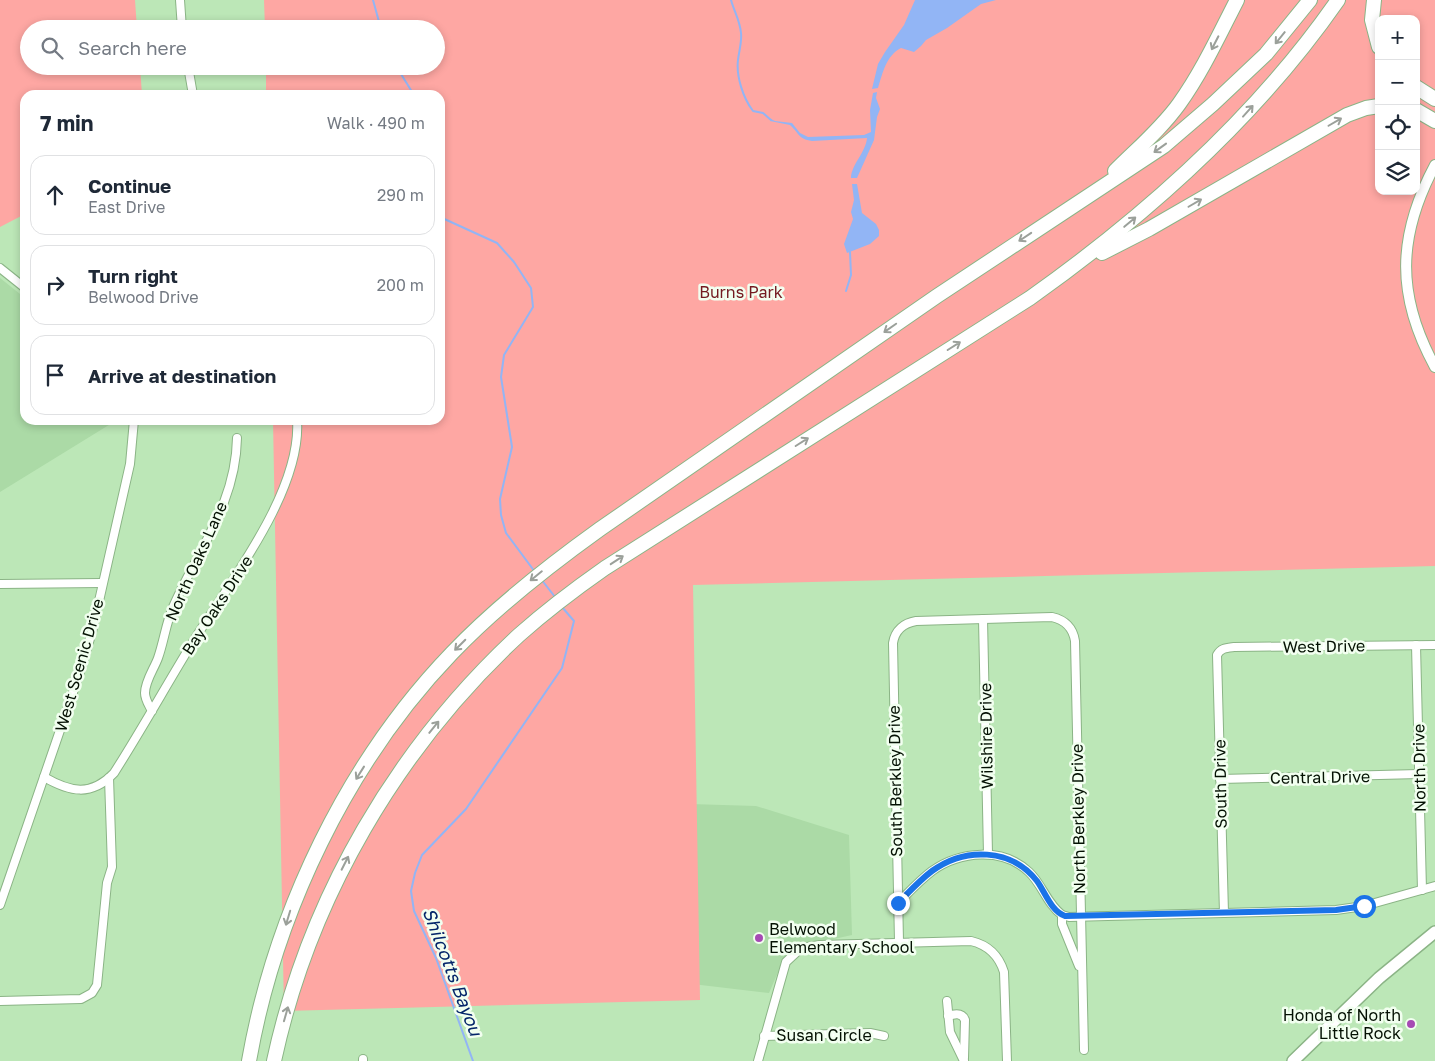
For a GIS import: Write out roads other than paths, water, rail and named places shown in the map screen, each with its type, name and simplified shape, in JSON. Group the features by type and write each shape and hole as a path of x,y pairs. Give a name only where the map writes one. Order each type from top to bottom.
{"highway":[{"path":"1098,189 1155,132 1178,105 1203,66 1237,0"},
{"path":"249,1061 260,1006 289,913 336,813 370,758 413,698 451,655 516,592 556,560 937,296 1164,146 1213,104 1266,54 1310,0"},
{"path":"274,1061 289,1003 312,935 337,879 364,828 413,754 486,668 538,619 577,588 636,548 1030,298 1074,267 1167,190 1223,137 1264,94 1338,0"},
{"path":"1374,0 1372,20 1375,32"},
{"path":"1420,90 1435,99"},
{"path":"1074,267 1149,229 1347,115 1375,107"},
{"path":"1420,112 1435,120"}],"main road":[{"path":"1293,1061 1379,978 1435,932"}],"street":[{"path":"180,0 181,20"},
{"path":"190,75 192,90"},
{"path":"1435,165 1421,192 1409,229 1406,284 1411,310 1423,343 1435,367"},
{"path":"0,268 20,284"},
{"name":"West Scenic Drive","path":"0,905 92,632 130,464 134,425"},
{"name":"Bay Oaks Drive","path":"109,778 261,536 278,501 290,467 297,439 297,425"},
{"name":"North Oaks Lane","path":"152,711 146,700 146,686 158,657 173,607 208,539 230,484 235,469 237,438"},
{"path":"0,584 102,583"},
{"name":"North Berkley Drive","path":"983,619 1052,617 1064,622 1070,628 1075,642 1084,1050"},
{"name":"South Berkley Drive","path":"899,942 893,643 896,633 905,624 916,621 983,619"},
{"name":"Wilshire Drive","path":"983,619 988,854"},
{"name":"North Drive","path":"1416,645 1422,890"},
{"name":"West Drive","path":"1217,655 1220,650 1234,647 1435,645"},
{"name":"South Drive","path":"1217,655 1224,914"},
{"name":"Central Drive","path":"1220,779 1419,774"},
{"path":"0,1001 81,999 92,993 97,985 107,883 112,867 109,778 92,787 78,790 61,787 44,777"},
{"path":"898,903 922,880 944,864 961,857 988,854 1011,860 1029,872 1056,910 1062,915 1224,914 1352,909 1435,886"},
{"path":"1062,915 1062,924 1082,977"},
{"path":"758,1061 786,962 801,948 820,945 970,941 987,947 994,953 1002,965 1006,979 1007,1061"},
{"path":"947,1001 953,1040 964,1060"},
{"path":"948,1016 956,1014 964,1017 964,1060"},
{"name":"Susan Circle","path":"764,1036 862,1033 884,1036"}],"water":[{"path":"915,0 996,0 981,4 926,40 914,52 901,48 896,51 888,60 878,88 872,89 878,64 904,25"},
{"path":"877,92 876,98 880,109 874,140 857,178 851,178 852,173 867,138 812,141 801,137 790,125 770,121 771,119 792,123 800,133 808,137 864,135 871,132 870,110 873,93"},
{"path":"852,184 857,184 862,213 876,224 879,236 870,244 847,253 844,244 853,219 851,212 854,200"}],"waterway":[{"path":"373,0 379,20"},
{"path":"731,0 741,33 738,60 741,87 753,111 763,113 771,120"},
{"path":"402,75 411,90"},
{"path":"445,219 497,243 514,262 531,288 533,307 504,355 501,377 512,447 500,499 501,515 506,533 535,572"},
{"path":"846,291 851,275 850,252"},
{"path":"541,579 555,597"},
{"name":"Shilcotts Bayou","path":"473,1061 436,958 414,911 411,891 422,855 466,809 562,668 574,621 562,607"}],"place":[{"name":"Belwood Elementary School","path":"759,938"},
{"name":"Honda of North Little Rock","path":"1411,1024"}],"park label":[{"name":"Burns Park","path":"741,292"}]}
